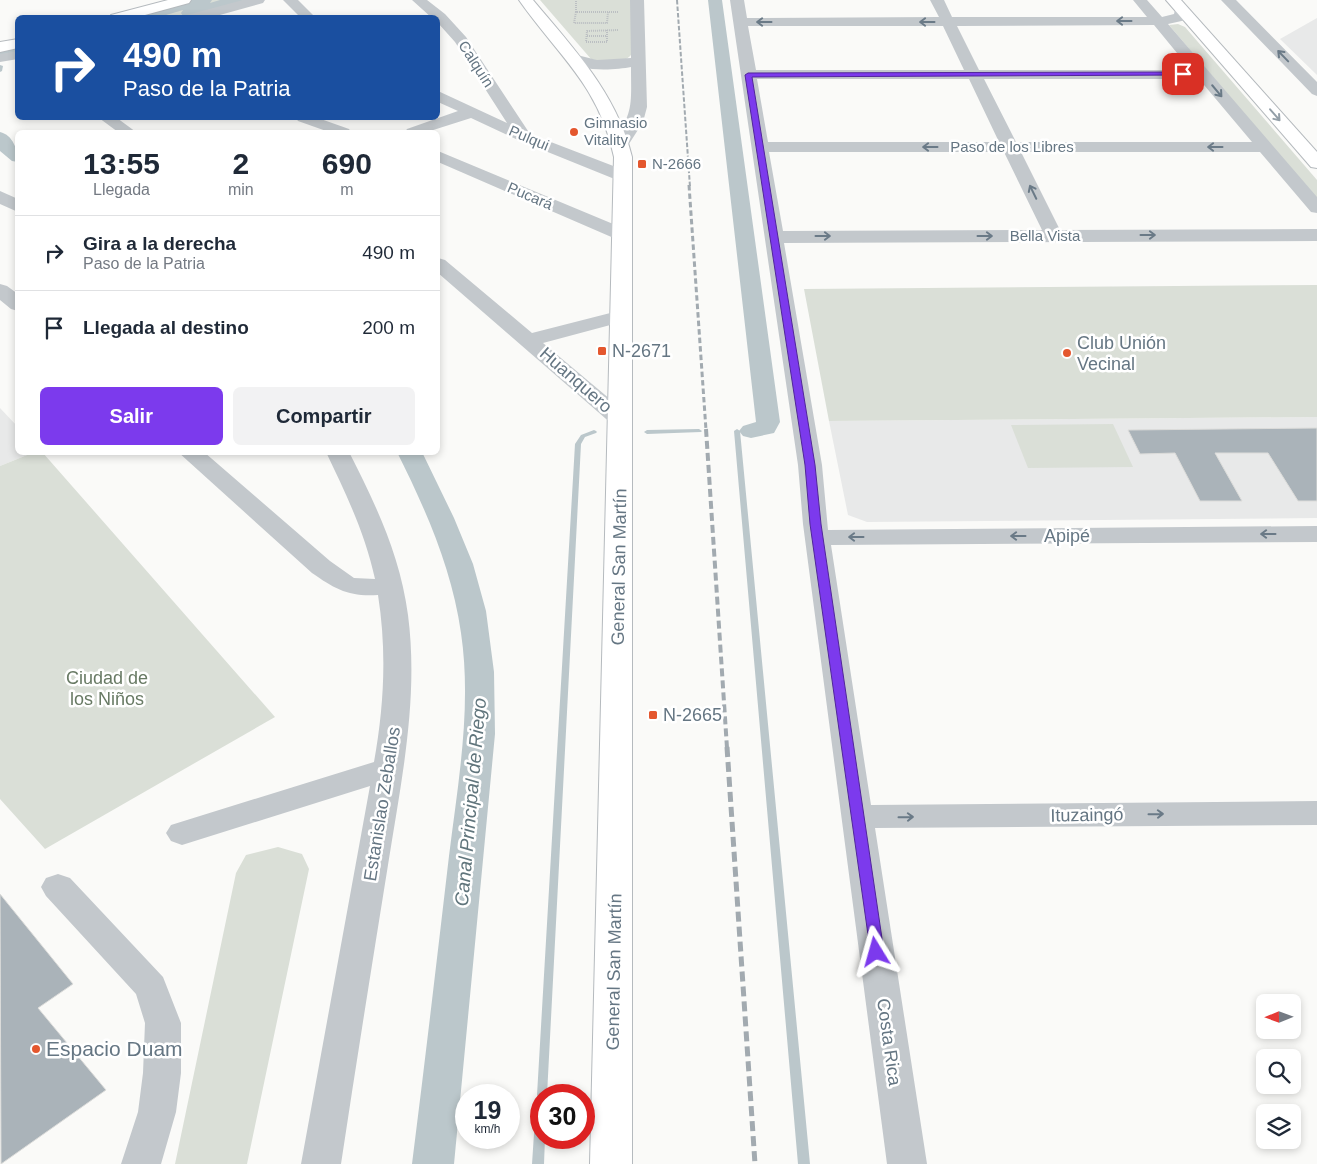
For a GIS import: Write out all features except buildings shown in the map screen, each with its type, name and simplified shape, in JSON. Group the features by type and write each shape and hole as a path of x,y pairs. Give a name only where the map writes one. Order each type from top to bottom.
{"main road":[{"path":"127,15 184,0"},
{"name":"General San Martín","path":"526,0 580,47 607,106 621,144 623,176 622,316 612,1164"},
{"path":"1181,3 1317,140"},
{"path":"1181,3 1317,163"},
{"path":"0,47 15,44"}],"street":[{"path":"290,0 306,15"},
{"name":"Calquín","path":"419,0 438,15"},
{"path":"621,144 638,114 637,0"},
{"path":"937,0 1054,236"},
{"path":"1140,0 1317,208"},
{"path":"1228,0 1317,91"},
{"path":"205,15 263,1"},
{"path":"220,15 263,1"},
{"path":"738,11 948,22 1158,21 1178,19 1182,15 1181,3"},
{"name":"Costa Rica","path":"738,11 810,465 818,538 907,1164"},
{"name":"Calquín","path":"440,17 460,40 524,137"},
{"path":"580,47 587,64 604,65 638,61"},
{"path":"0,58 15,56"},
{"path":"748,75 1202,74"},
{"name":"Pulqui","path":"440,97 524,137 623,176"},
{"path":"419,130 472,112"},
{"path":"110,120 125,130"},
{"path":"310,120 337,130"},
{"name":"Paso de los Libres","path":"760,147 1264,146"},
{"name":"Pucará","path":"440,157 622,235"},
{"path":"0,196 15,205"},
{"name":"Bella Vista","path":"774,237 1317,235"},
{"name":"Huanquero","path":"440,266 530,340 621,420"},
{"path":"0,290 15,302"},
{"name":"Huanquero","path":"530,340 622,316"},
{"path":"191,455 321,567 345,584 363,588 389,586"},
{"name":"Estanislao Zeballos","path":"321,1164 388,769 398,696 399,665 397,632 389,586 377,537 365,507 339,455"},
{"name":"Apipé","path":"818,538 1317,534"},
{"path":"182,833 388,769"},
{"name":"Ituzaingó","path":"857,817 1317,813"},
{"path":"58,887 151,987 163,1023 162,1073 157,1112 141,1164"}],"path":[{"path":"576,1 574,22 607,22 608,12"},
{"path":"576,12 626,12"},
{"path":"580,47 587,30 626,30"},
{"path":"606,50 607,30"},
{"path":"580,47 607,36"},
{"path":"580,47 586,42 607,42"}],"shaded area":[{"path":"1317,18 1317,75 1280,39"},
{"path":"0,408 15,424 15,455 27,455 0,466"},
{"path":"1317,417 1317,518 867,522 848,515 829,421"}],"green space":[{"path":"193,0 248,0 189,15 137,15"},
{"path":"540,0 631,0 631,55 618,61 606,62 591,59"},
{"path":"1178,24 1185,27 1317,180 1317,200 1169,25"},
{"name":"Club Unión Vecinal","path":"1317,285 1317,417 829,421 804,289"},
{"path":"1113,424 1133,467 1028,468 1011,425"},
{"name":"Ciudad de los Niños","path":"27,455 45,455 275,717 45,849 0,799 0,466"},
{"path":"278,847 302,854 309,869 247,1164 175,1164 236,873 246,855"}],"waterway":[{"name":"Canal Principal de Riego","path":"149,15 205,0"},
{"path":"188,13 236,0"},
{"path":"715,0 768,422 766,428 751,431"},
{"name":"Canal Principal de Riego","path":"2,54 15,50"},
{"name":"Canal Principal de Riego","path":"0,71 1,66"},
{"name":"Canal Principal de Riego","path":"0,137 5,146 15,154"},
{"path":"647,432 699,431"},
{"path":"737,431 804,1164"},
{"path":"543,1084 578,444 583,436 594,432"},
{"name":"Canal Principal de Riego","path":"410,455 451,541 466,587 478,647 480,697 479,734 433,1164"},
{"path":"538,1164 539,1149"}],"railway":[{"path":"677,0 690,187"},
{"path":"689,185 706,430"},
{"path":"706,429 727,748"},
{"path":"727,747 755,1164"}],"place":[{"name":"Gimnasio Vitality","path":"574,132"},
{"name":"N-2666","path":"642,164"},
{"name":"N-2671","path":"602,351"},
{"name":"Club Unión Vecinal","path":"1067,353"},
{"name":"N-2665","path":"653,715"},
{"name":"Espacio Duam","path":"36,1049"}],"route":[{"path":"876,952 815,524 812,478 748,75 1183,74"}]}
